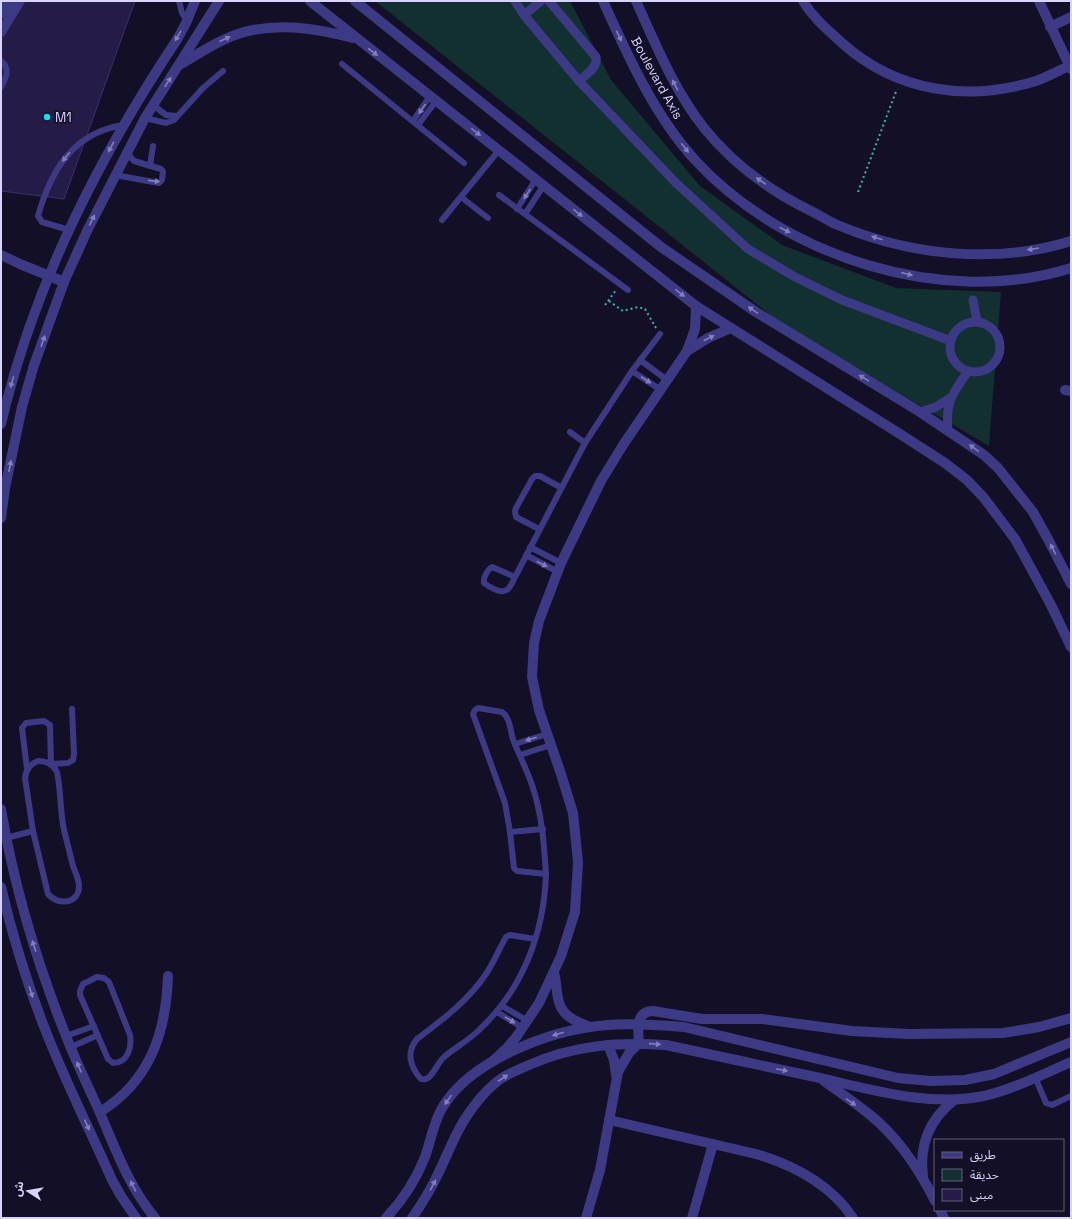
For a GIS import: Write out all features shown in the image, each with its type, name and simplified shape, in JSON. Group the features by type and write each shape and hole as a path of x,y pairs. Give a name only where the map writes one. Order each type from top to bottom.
{"street":[{"path":"1,14 9,1"},
{"path":"1,32 20,1"},
{"path":"1,424 19,358 48,276 69,230 123,125 178,38 195,1"},
{"path":"1,518 24,400 34,365 64,282 86,231 145,118 219,1"},
{"path":"310,1 696,306 900,434 945,463 967,480 984,498 1015,539 1051,605 1071,647"},
{"path":"355,1 661,247 756,312 920,412 984,455 998,468 1033,512 1071,584"},
{"path":"515,1 524,15 579,81 676,183 748,249 795,277 842,300 951,341"},
{"path":"524,15 541,1"},
{"path":"549,1 596,57 596,65 579,81"},
{"name":"Boulevard Axis","path":"603,1 637,73 665,122 695,160 730,193 769,221 814,245 862,264 918,277 961,282 993,282 1020,280 1071,268"},
{"name":"Boulevard Axis","path":"636,1 671,77 691,111 705,129 755,178 793,202 834,223 856,232 924,250 972,254 996,254 1044,248 1071,241"},
{"path":"803,1 819,22 856,56 900,80 934,89 969,93 1004,90 1038,80 1070,68 1039,1"},
{"path":"1050,27 1071,18"},
{"path":"179,65 218,42 236,34 254,30 274,28 315,29 357,39"},
{"path":"1,255 64,282"},
{"path":"973,300 977,322"},
{"path":"386,1218 397,1206 414,1181 425,1156 437,1119 446,1102 458,1087 467,1079 493,1061 507,1048 525,1025 554,973 565,946 575,912 578,862 573,813 539,710 532,677 534,643 539,621 560,568 601,481 623,445 687,351 695,329 696,306"},
{"path":"977,322 992,329 1000,344 999,353 996,360 990,367 983,371 975,372 968,371 960,367 955,362 950,348 951,341 955,333 961,327 968,323 977,322"},
{"path":"687,351 708,338 731,328"},
{"path":"948,430 947,414 950,398 968,371"},
{"path":"920,412 936,407 950,398"},
{"path":"1,809 18,889 31,935 45,980 66,1036 133,1186 155,1218"},
{"path":"1,887 24,970 51,1045 112,1180 136,1218"},
{"path":"554,973 559,1002 562,1008 571,1018 590,1027"},
{"path":"100,1112 114,1103 126,1092 150,1060 161,1030 165,1012 168,976"},
{"path":"616,1079 624,1059 639,1043 638,1025 640,1017 649,1011 702,1019 762,1019 824,1028 881,1033 984,1034 1021,1031 1071,1018"},
{"path":"493,1061 523,1047 553,1036 590,1027 608,1025 638,1025 684,1027 898,1078 931,1081 965,1080 994,1074 1071,1042"},
{"path":"412,1218 430,1191 456,1134 473,1108 492,1086 502,1078 542,1059 571,1050 595,1046 639,1043 666,1045 879,1092 915,1098 954,1100 984,1096 1008,1088 1071,1062"},
{"path":"586,1218 600,1170 616,1079 614,1060 608,1045"},
{"path":"820,1078 868,1113 888,1131 906,1152 924,1178 934,1199"},
{"path":"924,1178 922,1156 927,1134 938,1115 954,1100"},
{"path":"609,1120 778,1160 799,1170 818,1182 836,1198 853,1218"},
{"path":"692,1218 713,1144"}],"lane":[{"path":"179,1 182,13 187,20"},
{"path":"1,61 6,66 7,71 7,76 1,87"},
{"path":"342,64 464,162"},
{"path":"145,118 166,123 174,120 203,88 223,72"},
{"path":"416,123 433,99"},
{"path":"153,105 166,115 177,116"},
{"path":"69,230 42,222 38,216 56,170 70,152 88,137 105,129 123,125"},
{"path":"150,166 154,146"},
{"path":"442,220 499,150"},
{"path":"115,175 161,182 162,170 134,161 127,153"},
{"path":"517,209 540,182"},
{"path":"525,214 540,182"},
{"path":"499,195 628,290"},
{"path":"462,197 488,218"},
{"path":"514,577 496,568 492,568 489,570 483,582 485,585 501,592 508,589 560,487 585,443 632,371 660,334"},
{"path":"640,360 667,380"},
{"path":"632,371 661,390"},
{"path":"570,432 585,443"},
{"path":"539,529 516,516 516,508 535,476 540,476 560,487"},
{"path":"530,547 560,568"},
{"path":"526,555 560,568"},
{"path":"535,939 510,935 506,936 486,974 467,998 416,1039 412,1044 410,1057 411,1063 420,1079 428,1079 442,1059 478,1032 502,1006 522,974 535,939 543,907 546,874 543,829 535,792 515,744 508,719 498,710 480,708 475,710 473,714 505,804 510,832 513,865 515,870 520,872 546,874"},
{"path":"27,769 30,765 38,761 52,764 70,762 74,757 72,709"},
{"path":"44,720 50,725 52,764 57,772 64,829 79,880 79,890 73,898 64,902 55,901 48,894 33,831 25,778 27,769 22,728 26,723 44,720"},
{"path":"515,744 547,734"},
{"path":"520,755 551,746"},
{"path":"510,832 543,829"},
{"path":"6,838 33,831"},
{"path":"101,977 109,982 130,1035 130,1048 126,1057 119,1062 113,1063 110,1061 98,1035 80,995 80,991 81,987 86,982 101,977"},
{"path":"502,1006 525,1025"},
{"path":"497,1012 525,1025"},
{"path":"66,1036 94,1026"},
{"path":"71,1047 98,1035"},
{"path":"1035,1077 1046,1103 1052,1105 1071,1096"}],"path":[{"path":"858,192 900,80"},
{"path":"605,305 620,284"},
{"path":"609,300 623,311 638,307 645,309 660,334"}],"green space":[{"path":"375,1 570,1 611,80 700,186 782,245 896,288 1001,292 989,446 783,325"}],"building":[{"name":"M1","path":"21,1 135,1 64,199 1,191 1,42"}],"place":[{"name":"M1","path":"47,117"}]}
